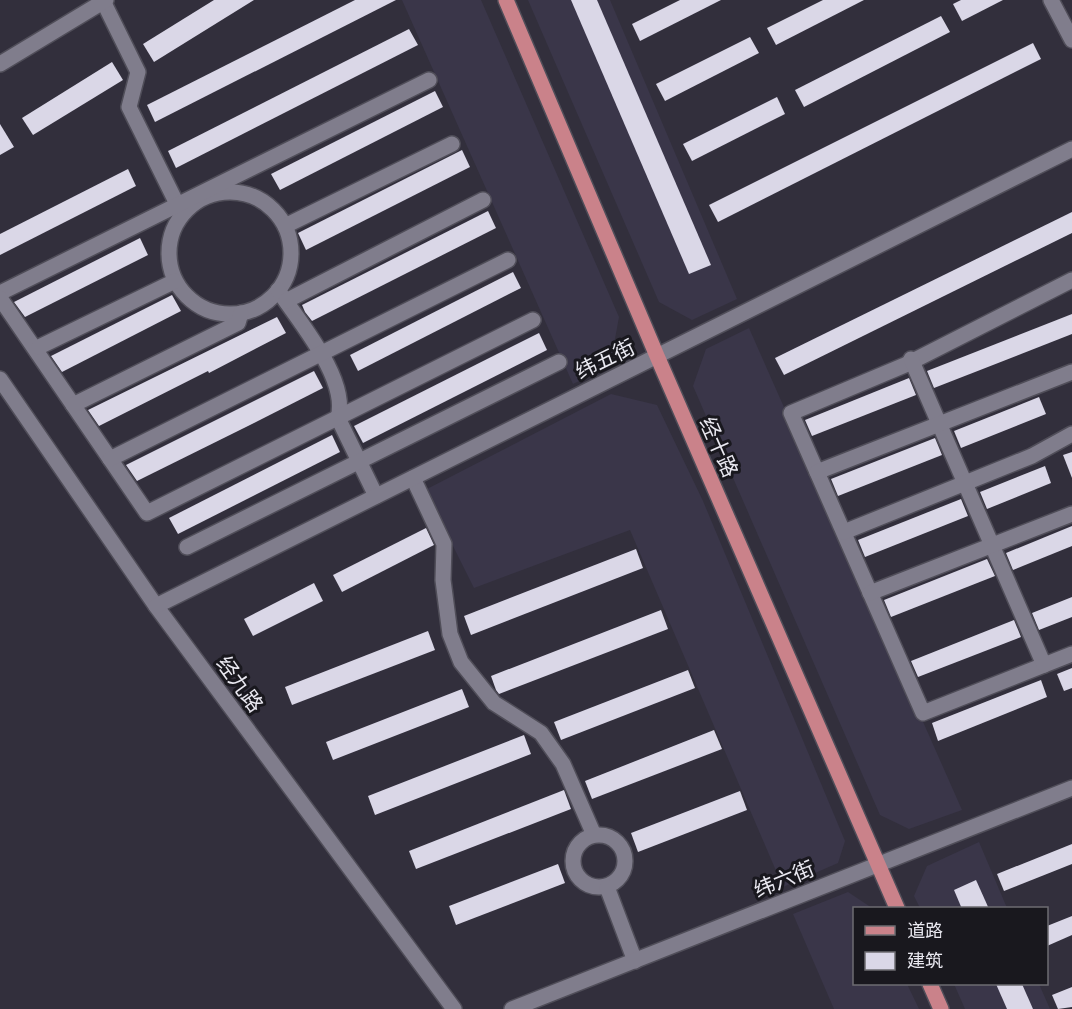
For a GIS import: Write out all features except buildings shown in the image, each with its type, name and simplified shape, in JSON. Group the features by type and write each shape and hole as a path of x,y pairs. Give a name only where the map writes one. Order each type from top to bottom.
{"main road":[{"name":"经十路","path":"506,0 657,356 896,907"},
{"path":"930,985 940,1009"}],"street":[{"path":"1051,0 1072,40"},
{"path":"0,64 104,1 138,72 129,107 180,210"},
{"path":"429,80 180,210 169,244 169,261 175,281 188,297 201,307 225,314 241,313 282,296 483,200"},
{"path":"285,226 452,144"},
{"name":"纬五街","path":"156,606 657,356 1070,156"},
{"path":"0,293 202,199 218,194 235,193 251,196 266,204 285,226 291,246 290,262 282,296 330,368 341,408 338,418 376,496"},
{"path":"110,459 508,260"},
{"path":"1072,280 911,359 905,365 791,412 923,713 1072,654"},
{"path":"39,347 175,281"},
{"path":"0,298 147,513 533,320"},
{"path":"73,405 238,323 241,313"},
{"path":"911,359 1044,665"},
{"path":"187,547 559,362"},
{"path":"817,472 1072,372"},
{"name":"经九路","path":"0,379 156,606 454,1009"},
{"path":"844,532 1032,456 1072,434"},
{"path":"413,478 444,544 442,580 450,634 461,662 494,703 541,733 563,764 594,835"},
{"path":"870,593 1072,514"},
{"name":"纬六街","path":"512,1009 1072,788"},
{"path":"594,835 611,837 620,845 625,855 623,872 616,881 607,886 590,886 580,880 574,870 572,859 576,848 584,840 594,835"},
{"path":"607,886 634,961"}],"shaded area":[{"path":"402,0 481,0 619,317 610,366 573,384"},
{"path":"528,0 610,0 737,299 692,320 659,302"},
{"path":"749,328 962,810 909,829 880,815 693,386 706,349"},
{"path":"611,394 657,405 703,501 845,841 838,863 783,887 630,530 474,588 425,490"},
{"path":"979,842 1007,907 920,907 914,896 927,866"},
{"path":"848,892 870,907 853,907 853,985 907,985 919,1009 834,1009 793,914"},
{"path":"954,985 1039,985 1050,1009 965,1009"}]}
